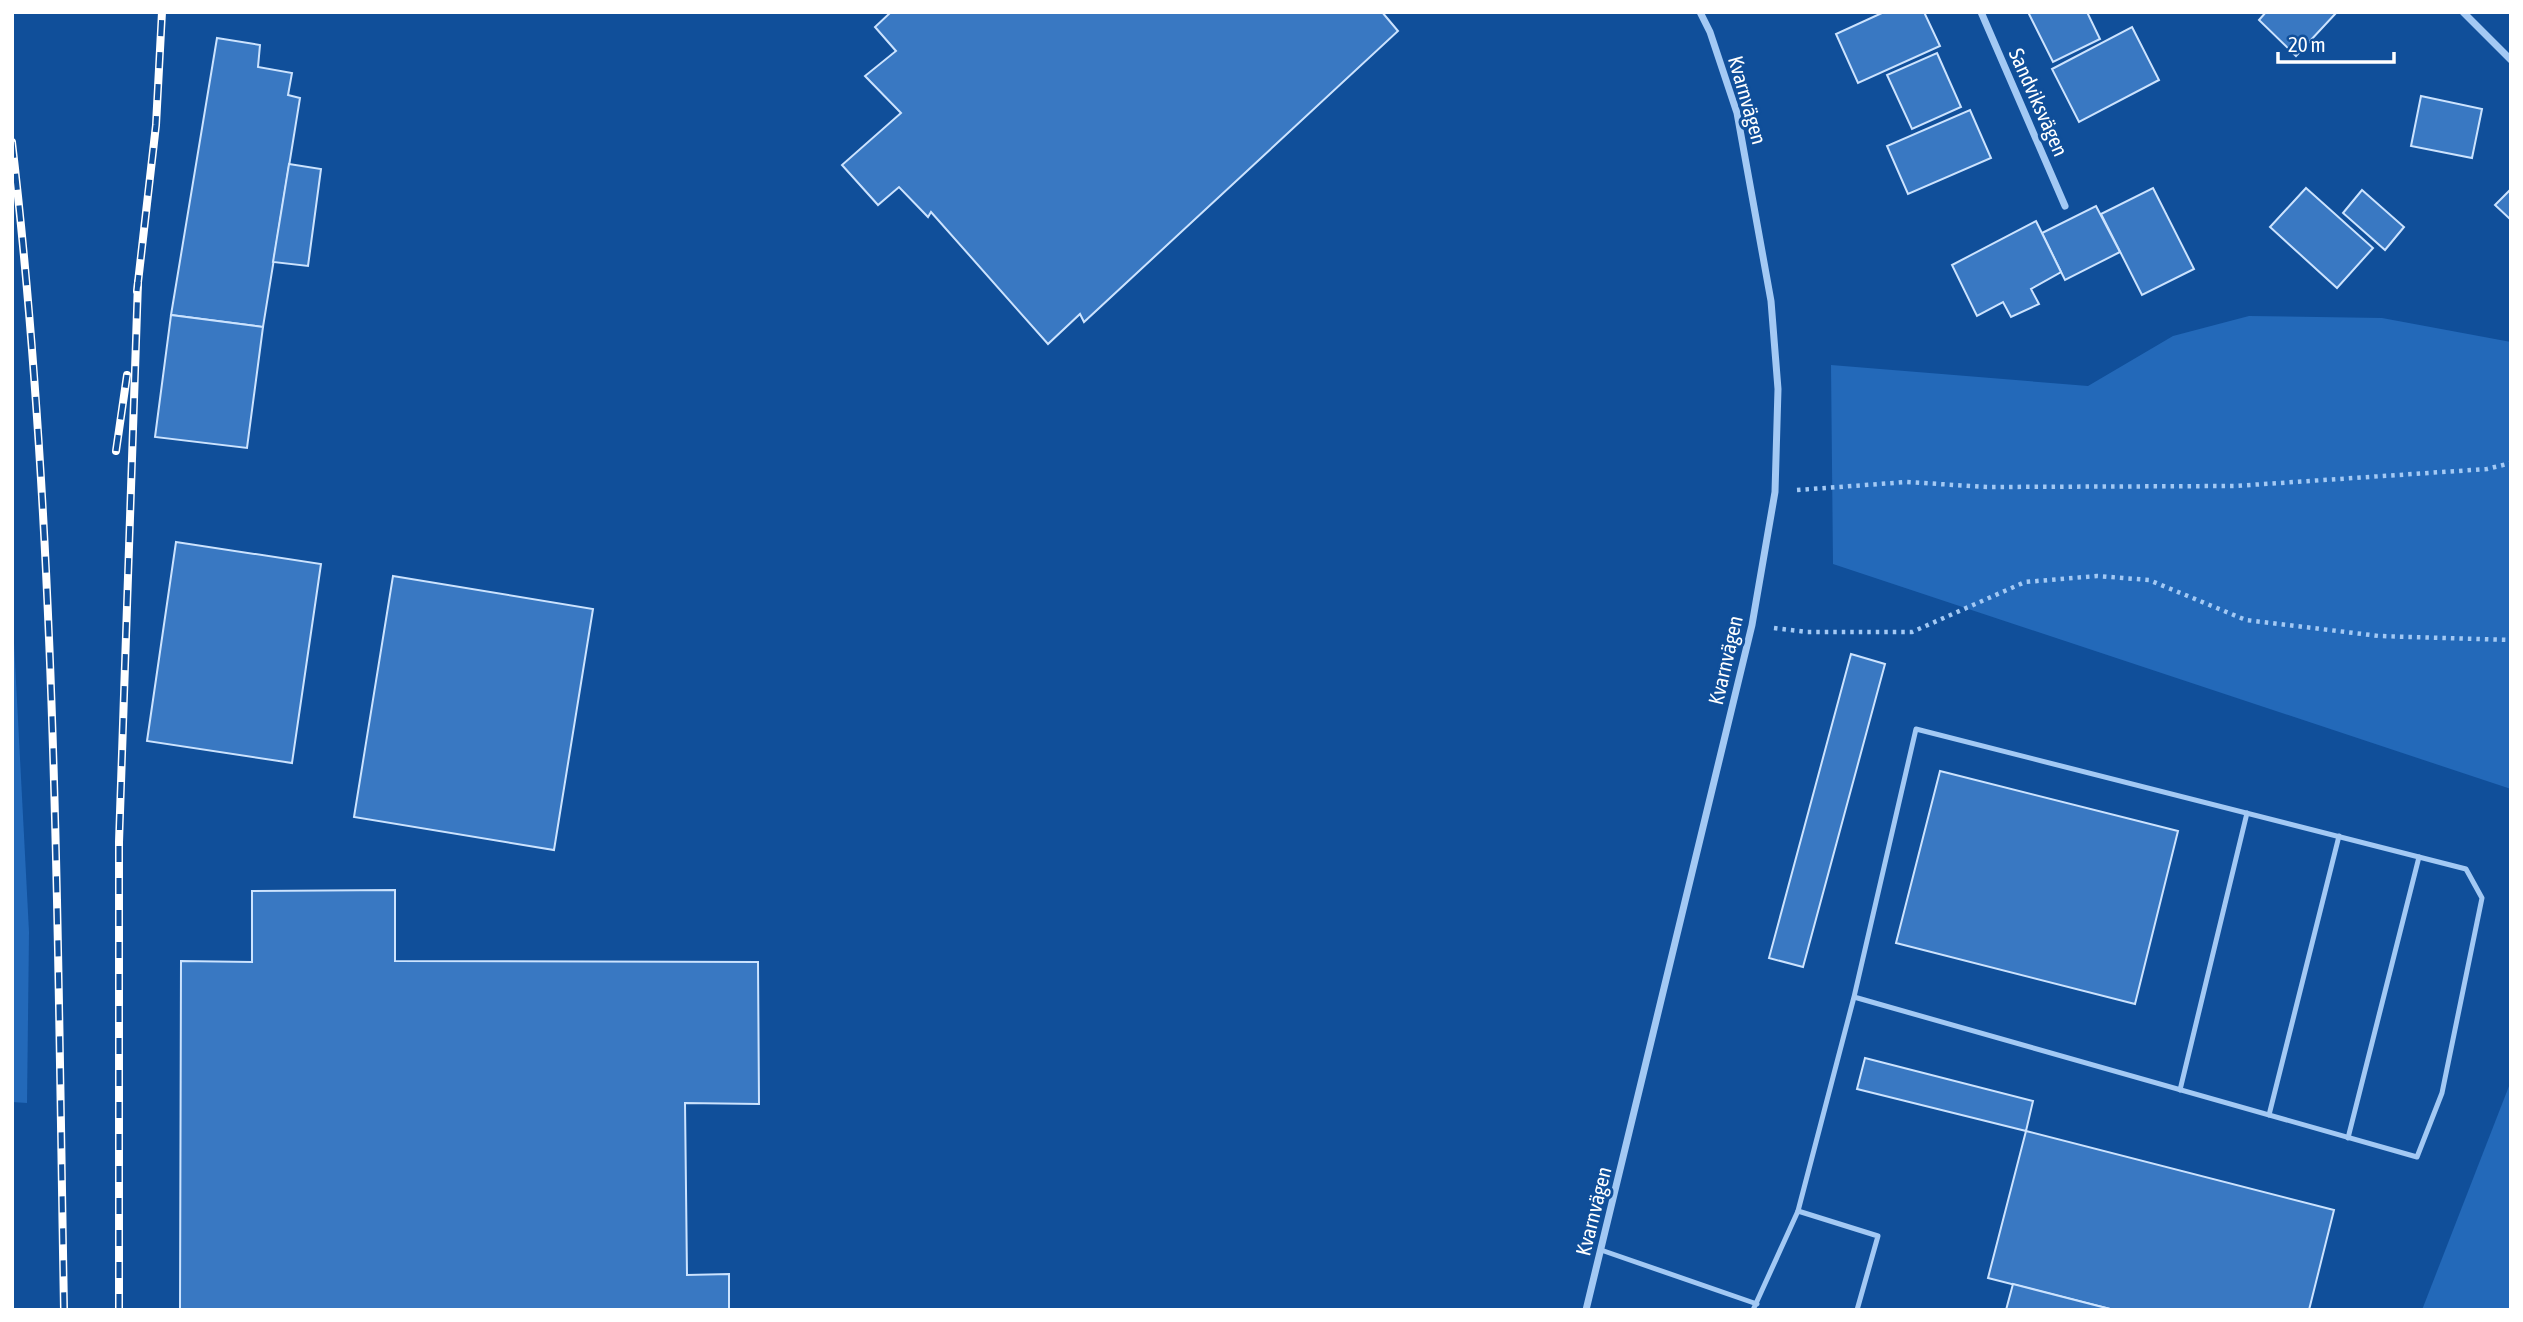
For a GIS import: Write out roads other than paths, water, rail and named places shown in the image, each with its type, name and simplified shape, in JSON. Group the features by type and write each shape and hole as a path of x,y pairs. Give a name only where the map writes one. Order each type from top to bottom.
{"street":[{"name":"Kvarnvägen","path":"1586,1310 1752,625 1775,492 1778,389 1771,301 1737,113 1710,32 1700,12"},
{"name":"Sandviksvägen","path":"1981,12 2065,206"},
{"path":"2463,12 2511,60"}],"lane":[{"path":"1601,1250 1755,1307 1798,1211 1854,997 1916,729 2466,869 2482,898 2442,1093 2417,1157 1854,997"},
{"path":"2179,1090 2247,813"},
{"path":"2269,1115 2339,836"},
{"path":"2347,1138 2418,857"},
{"path":"1798,1211 1878,1236 1857,1310"}],"railway":[{"path":"137,291 156,125 162,12"},
{"path":"12,142 27,287 46,579 56,871 64,1310"},
{"path":"119,1310 119,842 138,282"},
{"path":"116,451 127,375"}]}
